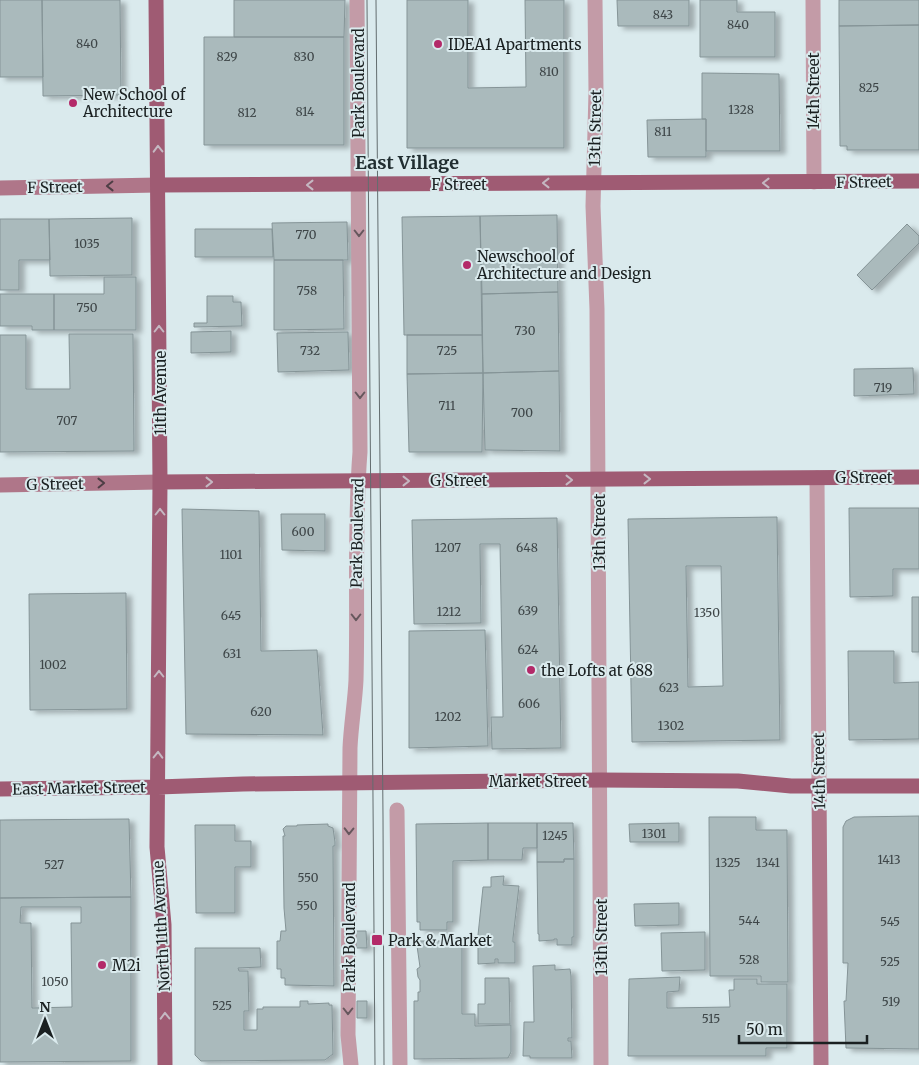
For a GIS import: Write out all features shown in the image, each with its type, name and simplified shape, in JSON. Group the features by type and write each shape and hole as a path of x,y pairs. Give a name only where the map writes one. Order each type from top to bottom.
{"main road":[{"name":"11th Avenue","path":"156,0 160,482 158,787"},
{"name":"F Street","path":"0,188 158,185 919,181"},
{"name":"G Street","path":"0,485 160,482 919,477"},
{"name":"Market Street","path":"158,787 350,782 600,780 738,781 791,786 919,786"},
{"name":"14th Street","path":"819,786 821,1065"},
{"name":"East Market Street","path":"0,789 158,787"},
{"name":"North 11th Avenue","path":"158,787 157,847 164,925 165,1065"}],"street":[{"name":"Park Boulevard","path":"351,1065 348,1035 350,728 356,681 356,514 360,452 357,0"},
{"name":"13th Street","path":"595,0 595,183 593,206 597,310 601,1065"},
{"name":"14th Street","path":"813,0 814,182"},
{"name":"14th Street","path":"817,478 819,786"},
{"path":"397,810 400,1065"}],"building":[{"path":"0,0 42,0 43,77 0,77"},
{"path":"42,0 120,0 121,95 43,96"},
{"path":"234,0 345,0 344,37 234,37"},
{"name":"IDEA1 Apartments","path":"407,0 468,0 468,88 526,87 525,0 564,0 564,148 407,148"},
{"path":"617,0 689,0 689,26 618,26"},
{"path":"700,0 737,0 737,12 775,12 775,57 700,57"},
{"path":"839,0 919,0 919,25 839,26"},
{"path":"919,25 919,150 847,150 847,146 840,146 839,26"},
{"path":"204,37 344,37 344,145 204,145"},
{"path":"702,73 779,74 780,151 706,151 706,119 702,119"},
{"path":"706,119 706,157 648,157 647,120"},
{"path":"557,215 558,292 482,294 480,216"},
{"path":"480,216 482,335 404,335 402,217"},
{"path":"132,218 132,275 50,276 49,219"},
{"path":"0,219 49,219 50,260 19,260 19,290 0,290"},
{"path":"347,222 348,260 274,260 272,223"},
{"path":"907,224 919,236 919,243 872,290 857,275"},
{"path":"195,229 272,229 273,257 195,257"},
{"path":"274,260 343,260 344,329 274,330"},
{"path":"104,277 136,277 136,330 54,330 54,294 104,294"},
{"path":"558,292 559,371 483,373 482,294"},
{"path":"0,294 54,294 54,330 32,330 32,326 0,326"},
{"path":"207,296 233,296 233,302 241,302 242,326 194,327 194,323 207,323"},
{"path":"231,331 231,352 191,353 191,332"},
{"path":"348,332 349,370 278,372 277,333"},
{"path":"69,334 133,334 134,451 0,452 0,335 26,335 26,389 70,389"},
{"path":"407,335 482,335 483,373 407,374"},
{"path":"913,368 914,394 854,396 854,369"},
{"path":"559,371 560,451 485,450 483,373"},
{"path":"483,373 482,452 409,452 407,374"},
{"path":"849,508 919,508 919,569 893,569 893,596 850,597"},
{"path":"182,509 259,511 261,651 317,650 323,735 186,734"},
{"path":"281,514 325,514 325,551 282,550"},
{"path":"777,517 780,740 632,742 628,519","holes":["686,566 721,566 723,686 688,687"]},
{"name":"the Lofts at 688","path":"557,518 561,748 492,749 491,717 503,717 500,544 480,544 481,623 414,624 412,520"},
{"path":"126,593 127,709 30,710 29,594"},
{"path":"912,597 919,597 919,652 912,652"},
{"path":"485,630 488,746 409,748 409,631"},
{"path":"848,651 894,651 894,683 919,682 919,739 849,740"},
{"path":"919,816 919,1049 846,1048 844,1001 846,1001 848,963 843,963 843,827 846,821 854,817"},
{"path":"709,817 756,817 756,830 787,830 788,982 761,982 761,976 710,976"},
{"path":"129,819 131,897 0,898 0,820"},
{"path":"488,823 488,860 453,861 453,922 447,922 447,930 420,930 420,922 417,922 416,824"},
{"path":"488,823 537,823 537,848 523,848 522,860 488,860"},
{"path":"537,823 573,823 574,859 564,859 564,862 537,862"},
{"path":"679,823 679,842 630,842 629,824"},
{"path":"328,824 328,826 333,828 335,842 335,846 333,846 334,986 285,985 285,978 281,978 281,969 277,969 277,941 280,941 281,931 286,931 283,836 285,836 283,829 286,826"},
{"path":"195,825 235,825 235,841 251,841 251,867 235,867 235,913 196,913"},
{"path":"564,859 574,859 574,937 572,937 572,945 557,945 557,939 539,941 538,934 537,862 564,862"},
{"path":"504,876 503,885 519,886 513,938 513,942 515,942 515,963 498,963 498,959 495,959 495,963 478,964 478,935 483,887 491,887 491,877"},
{"name":"M2i","path":"131,897 131,1061 0,1062 0,898","holes":["21,907 81,907 81,923 71,923 72,1007 32,1008 31,923 20,923"]},
{"path":"679,903 679,925 635,926 634,904"},
{"path":"356,931 366,931 367,948 356,948"},
{"path":"705,932 705,970 662,971 661,933"},
{"path":"419,941 462,941 462,1014 475,1014 475,1026 511,1025 511,1052 508,1058 414,1059 414,1001 418,1001 418,992 420,992 420,980 417,969 420,967 417,946 419,946"},
{"path":"195,948 260,948 261,967 238,968 239,971 248,971 249,1011 244,1011 244,1030 257,1030 257,1009 263,1009 263,1007 300,1007 300,1001 308,1001 308,1004 329,1003 329,1005 332,1005 333,1054 325,1060 201,1061 195,1055"},
{"path":"555,965 555,970 570,969 572,1038 568,1038 568,1041 571,1041 572,1058 530,1058 530,1056 523,1056 524,1022 534,1022 533,966"},
{"path":"680,977 679,991 667,992 667,1008 730,1007 729,990 734,990 734,979 757,979 757,984 787,984 787,1048 766,1048 766,1056 628,1056 629,979"},
{"path":"485,978 509,978 510,1024 478,1024 478,1004 485,1004"},
{"path":"357,1001 367,1001 367,1018 357,1018"}],"tram line":[{"path":"367,0 375,1065"},
{"path":"376,0 384,1065"}],"place":[{"name":"IDEA1 Apartments","path":"438,44"},
{"name":"New School of Architecture","path":"73,103"},
{"name":"Newschool of Architecture and Design","path":"467,265"},
{"name":"the Lofts at 688","path":"531,670"},
{"name":"Park & Market","path":"377,940"},
{"name":"M2i","path":"102,965"}],"district":[{"name":"East Village","path":"407,162"}]}
